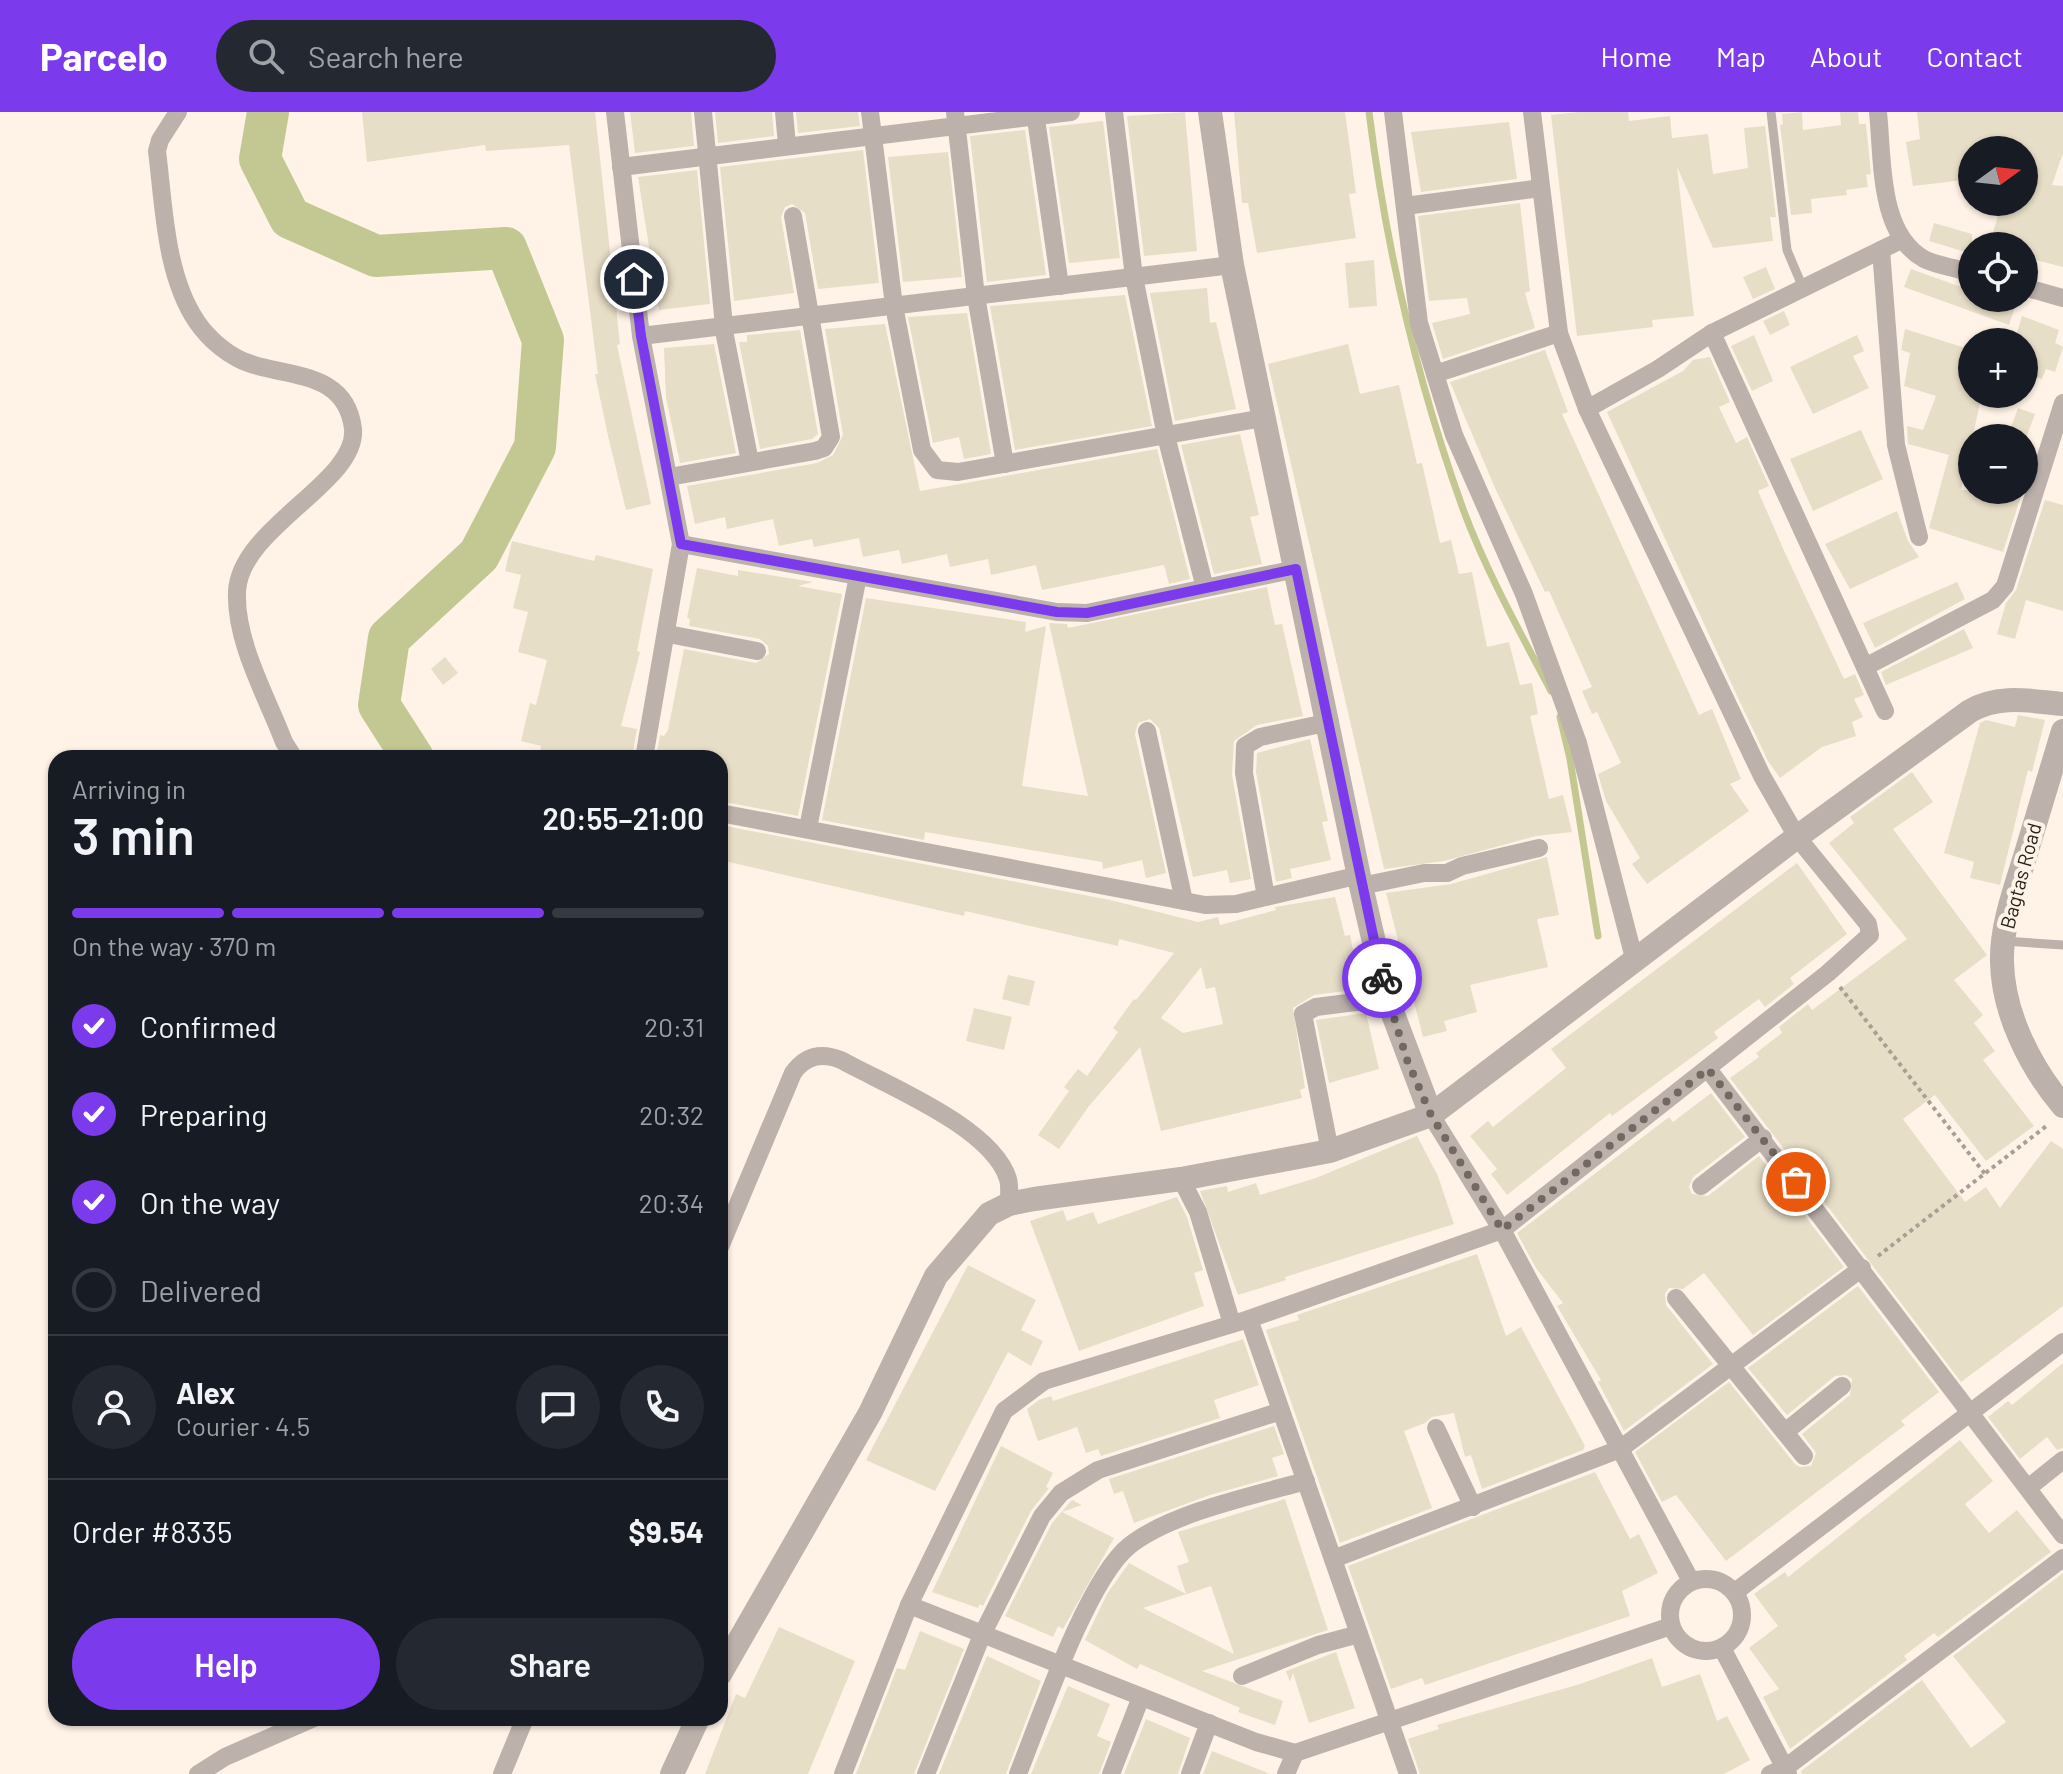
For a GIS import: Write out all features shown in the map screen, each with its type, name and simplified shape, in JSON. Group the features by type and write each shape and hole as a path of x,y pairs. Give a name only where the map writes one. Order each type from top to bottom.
{"street":[{"path":"178,112 160,140 157,151 166,222 180,289 197,321 219,347 244,361 321,381 349,412 353,432 348,456 255,547 244,567 237,591 243,635 289,750"},
{"path":"615,112 641,336 681,544 668,634 646,750"},
{"path":"703,112 724,326 750,462"},
{"path":"784,112 787,145"},
{"path":"870,112 894,306 922,450 927,462 937,470 958,472 1263,418"},
{"path":"621,167 872,136 956,119 1071,112"},
{"path":"1114,112 1134,277 1166,436 1205,588"},
{"path":"1210,112 1232,265 1387,998 1431,1115 1502,1230 1691,1581"},
{"path":"1393,112 1419,323 1454,435 1524,594 1578,743 1635,962"},
{"path":"843,1774 909,1605 1004,1411 1020,1396 1044,1381 1240,1322 1502,1230 1863,945 1870,935 1868,924 1797,837 1762,776 1587,409 1559,333 1532,112"},
{"path":"1878,112 1889,206 1901,240 1926,260 1958,269"},
{"path":"1036,114 1060,286"},
{"path":"956,119 976,296 1005,464"},
{"path":"1405,206 1541,188"},
{"path":"669,477 824,448 831,437 793,216"},
{"path":"1587,409 1658,369 1712,333 1901,240"},
{"path":"1881,250 1896,445 1919,537"},
{"path":"641,336 1232,265"},
{"path":"2038,291 2063,298"},
{"path":"1435,374 1559,333"},
{"path":"1712,333 1885,711"},
{"path":"1865,667 1993,600 2005,586 2063,403"},
{"path":"681,544 1057,612 1087,613 1296,569"},
{"path":"808,828 858,576"},
{"path":"668,634 757,651"},
{"path":"728,1660 870,1413 936,1276 978,1224 1009,1204 1181,1179 1330,1151 1431,1115 1797,837 1985,703 2004,699 2063,704"},
{"path":"1266,897 1244,773 1245,746 1260,737 1330,722"},
{"path":"1147,731 1184,901"},
{"name":"Bagtas Road","path":"2057,1114 2011,1011 2001,959 2010,906 2063,731"},
{"path":"728,814 1205,905 1236,904 1361,881 1447,873 1462,866 1539,848"},
{"path":"1330,1151 1303,1014 1316,1007 1387,998"},
{"path":"728,1228 793,1073 802,1060 818,1056 841,1060 963,1127 993,1154 1008,1178 1009,1204"},
{"path":"1708,1069 2063,1535"},
{"path":"1701,1186 1763,1138"},
{"path":"1181,1179 1198,1212 1240,1322 1281,1411 1408,1774"},
{"path":"1333,1559 1620,1449 1862,1268"},
{"path":"1676,1298 1804,1456"},
{"path":"1735,1592 2063,1342"},
{"path":"1785,1432 1842,1386"},
{"path":"926,1774 982,1635 1042,1516 1078,1479 1156,1450 1281,1411"},
{"path":"1436,1428 1473,1507"},
{"path":"2028,1488 2063,1460"},
{"path":"1018,1774 1061,1665 1115,1559 1131,1544 1168,1524 1306,1481"},
{"path":"1722,1648 1781,1772 2063,1558"},
{"path":"1715,1579 1735,1592 1742,1612 1741,1623 1731,1642 1710,1651 1686,1646 1671,1626 1671,1605 1691,1581 1715,1579"},
{"path":"909,1605 1141,1697 1295,1753 1671,1626"},
{"path":"1242,1676 1318,1645 1359,1634"},
{"path":"1111,1774 1141,1697"},
{"path":"1190,1774 1209,1723"},
{"path":"198,1774 225,1757 296,1726"},
{"path":"502,1774 522,1726"},
{"path":"672,1774 694,1726"},
{"path":"1286,1774 1295,1753"}],"lane":[{"path":"1775,113 1787,250 1803,288"},
{"path":"2004,941 2063,945"}],"path":[{"path":"1828,973 1985,1174"},
{"path":"1862,1268 1985,1174 2057,1114"}],"building":[{"path":"362,112 595,112 620,344 617,345 651,504 626,510 608,436 595,374 598,374 569,145 486,151 485,145 367,162"},
{"path":"630,112 691,112 694,146 635,153"},
{"path":"715,112 772,112 774,136 718,143"},
{"path":"796,112 858,112 860,126 798,133"},
{"path":"1185,112 1197,251 1144,256 1127,116"},
{"path":"1234,112 1345,112 1356,193 1349,194 1356,238 1257,253 1248,203 1242,203"},
{"path":"1628,112 1629,121 1670,116 1672,138 1708,134 1713,174 1748,168 1744,128 1765,126 1776,217 1770,217 1773,241 1713,248 1677,167 1694,316 1652,320 1653,327 1577,336 1551,115"},
{"path":"1802,112 1803,130 1841,125 1840,112 1858,112 1859,124 1866,124 1871,174 1866,175 1868,187 1846,190 1847,195 1811,199 1812,213 1791,215 1780,125 1783,124 1782,114"},
{"path":"1917,112 2063,112 2063,153 2052,185 2063,186 2063,267 2038,261 2038,232 1993,232 1998,216 2038,216 2038,136 1958,136 1958,181 1913,186 1906,142 1920,139"},
{"path":"1103,121 1120,258 1069,263 1049,127"},
{"path":"1509,122 1517,179 1421,192 1411,132"},
{"path":"1025,130 1046,275 987,282 970,136"},
{"path":"863,150 879,283 818,289 805,213 792,204 785,207 781,217 794,293 734,301 720,167"},
{"path":"948,152 962,277 903,282 888,157"},
{"path":"697,170 710,304 659,310 638,177"},
{"path":"1520,203 1530,291 1525,293 1535,328 1443,359 1432,323 1470,314 1467,298 1429,301 1418,216"},
{"path":"1934,223 1965,232 1958,232 1958,250 1929,241"},
{"path":"1374,260 1377,306 1349,308 1345,263"},
{"path":"1766,267 1775,289 1753,299 1743,277"},
{"path":"1911,269 1958,286 1958,307 1904,287"},
{"path":"1207,288 1210,323 1216,322 1236,409 1175,421 1150,293"},
{"path":"1125,295 1152,426 1015,450 990,306"},
{"path":"1784,311 1790,325 1770,335 1763,321"},
{"path":"1973,312 2013,312 2009,325"},
{"path":"967,313 991,454 964,459 959,437 933,443 908,317"},
{"path":"2022,316 2059,330 2055,343 2063,347 2055,372 2046,369 2042,379 2038,378 2038,328 2018,328"},
{"path":"885,324 920,491 1157,449 1190,579 1169,584 1164,565 1042,590 1036,565 991,575 988,559 950,567 947,554 902,564 899,550 863,557 859,538 814,547 812,539 779,546 773,519 727,529 725,517 695,524 687,486 817,463 833,455 843,435 825,329"},
{"path":"1905,329 1958,346 1958,408 1979,408 1975,424 1958,424 1958,504 2018,504 2003,552 1929,528 1949,455 1908,444 1907,426 1923,430 1936,396 1904,386 1910,353 1901,350"},
{"path":"800,330 818,434 812,439 760,449 739,342 747,342 747,335"},
{"path":"1754,335 1773,381 1752,391 1731,346"},
{"path":"1857,335 1864,351 1853,356 1869,388 1813,414 1790,367"},
{"path":"714,344 736,453 680,463 666,398 664,348"},
{"path":"1348,344 1360,394 1399,385 1417,464 1422,463 1440,543 1451,540 1459,574 1472,572 1487,647 1509,642 1520,685 1532,683 1538,714 1530,716 1549,799 1563,795 1572,832 1536,836 1444,861 1384,869 1268,364"},
{"path":"1545,350 1568,412 1562,414 1699,715 1712,709 1741,779 1730,784 1749,811 1647,884 1632,864 1640,858 1606,801 1598,774 1621,763 1597,712 1592,714 1582,691 1592,687 1549,591 1545,592 1495,488 1450,382"},
{"path":"1710,357 1730,402 1719,407 1736,443 1747,437 1769,486 1758,491 1786,555 1844,679 1855,674 1864,695 1854,699 1863,717 1852,722 1856,736 1822,747 1780,778 1768,761 1738,698 1607,412 1683,371 1693,360"},
{"path":"2018,408 2035,414 2031,424 2012,424"},
{"path":"1861,430 1883,479 1813,511 1790,459"},
{"path":"1240,434 1259,515 1250,517 1262,564 1214,574 1181,445"},
{"path":"2045,500 2063,505 2063,611 2026,600 2015,639 1997,634 2006,603 2016,590"},
{"path":"1897,511 1908,541 1919,557 1850,589 1825,544"},
{"path":"512,541 594,561 596,555 653,569 637,651 640,652 621,726 637,729 633,750 540,750 541,746 521,741 530,703 536,705 547,660 518,652 528,612 513,608 521,575 505,571"},
{"path":"697,568 738,576 738,570 813,582 798,586 842,594 798,816 728,803 728,750 657,750 660,735 664,736 668,730 684,649 756,663 769,654 768,646 760,639 689,626 690,619 687,618"},
{"path":"1957,582 1965,599 1875,648 1863,623"},
{"path":"1267,587 1275,625 1282,624 1303,716 1257,725 1234,741 1232,775 1251,879 1230,883 1227,870 1193,877 1159,728 1150,719 1138,723 1135,734 1166,873 1146,878 1142,860 1103,869 1102,862 925,832 924,840 822,820 866,598 1026,622 1025,632 1046,626 1022,786 1088,796 1049,623 1067,624 1068,628"},
{"path":"1964,629 1973,648 1886,685 1881,672"},
{"path":"445,657 458,673 443,685 431,669"},
{"path":"2018,715 2045,720 2032,772 2028,770 2000,885 1970,878 1974,862 1944,853 1980,723 1986,720 2015,727"},
{"path":"1310,739 1328,821 1322,822 1331,860 1290,869 1292,878 1276,882 1256,772 1257,753"},
{"path":"1912,772 1933,802 1893,829 1987,955 1954,980 1983,1015 1974,1023 1995,1051 1983,1060 2034,1126 1986,1161 1935,1095 1903,1119 1965,1202 1986,1187 2000,1208 2051,1141 2063,1149 2063,1306 1961,1382 1730,1078 1759,1057 1756,1053 1782,1033 1779,1027 1808,1004 1812,1010 1907,939 1829,843 1854,823 1850,817"},
{"path":"728,827 1110,900 1198,922 1218,917 1220,925 1276,910 1275,907 1335,897 1345,936 1350,935 1361,989 1314,995 1293,1008 1305,1088 1300,1090 1302,1098 1161,1131 1140,1047 1089,1106 1059,1149 1038,1135 1069,1091 1064,1087 1078,1069 1087,1076 1118,1032 1113,1028 1174,953 1119,939 1118,946 965,911 964,916 728,862","holes":["1201,967 1206,989 1215,987 1223,1024 1183,1033 1161,1018"]},
{"path":"1547,857 1559,915 1537,919 1548,967 1470,985 1477,1012 1444,1021 1447,1031 1423,1037 1386,893 1451,884"},
{"path":"1797,863 1847,934 1790,978 1794,984 1765,1007 1759,999 1714,1032 1718,1038 1612,1116 1610,1113 1507,1195 1491,1174 1497,1169 1470,1136 1488,1121 1493,1127 1566,1068 1551,1049"},
{"path":"1008,975 1035,981 1029,1006 1002,999"},
{"path":"974,1008 1012,1017 1004,1050 966,1041"},
{"path":"1366,1013 1379,1069 1329,1083 1316,1020"},
{"path":"1711,1093 1745,1137 1693,1177 1689,1187 1692,1194 1708,1196 1759,1156 1844,1267 1753,1335 1704,1273 1683,1289 1669,1288 1665,1294 1666,1305 1713,1364 1624,1431 1598,1382 1601,1380 1557,1306 1563,1303 1536,1268 1517,1233 1669,1117 1673,1122"},
{"path":"1417,1136 1438,1176 1454,1224 1285,1277 1286,1280 1238,1295 1200,1191 1227,1186 1228,1192 1256,1183 1260,1195 1316,1178"},
{"path":"1177,1197 1187,1217 1203,1270 1194,1273 1204,1306 1079,1351 1030,1221 1063,1210 1067,1221 1093,1212 1098,1224"},
{"path":"1477,1254 1506,1336 1521,1327 1585,1446 1583,1450 1482,1489 1471,1455 1465,1457 1454,1413 1432,1417 1404,1431 1432,1508 1340,1543 1266,1330 1299,1320 1297,1315"},
{"path":"968,1265 1036,1300 1021,1330 1043,1341 1031,1366 1008,1352 935,1491 866,1460"},
{"path":"1858,1286 1939,1392 1901,1421 1905,1425 1726,1561 1676,1495 1662,1502 1635,1452 1729,1382 1795,1464 1811,1466 1816,1453 1802,1434 1850,1395 1852,1379 1846,1375 1835,1376 1787,1415 1748,1368"},
{"path":"1243,1339 1259,1385 1214,1400 1220,1418 1101,1456 1098,1449 1086,1453 1077,1427 1038,1441 1027,1409 1039,1400 1051,1396 1053,1401"},
{"path":"2063,1363 2063,1448 2057,1450 2047,1437 2020,1459 1988,1417 2008,1401 2012,1405"},
{"path":"1274,1426 1284,1454 1272,1458 1278,1476 1210,1495 1134,1523 1123,1491 1114,1494 1109,1479"},
{"path":"1960,1440 1993,1481 1965,1504 1989,1533 2017,1510 2051,1552 1938,1637 1934,1633 1904,1656 1907,1660 1790,1749 1763,1697 1779,1689 1749,1648 1778,1626 1754,1594 1785,1572 1788,1577"},
{"path":"1001,1446 1053,1473 1046,1487 1049,1488 1031,1511 983,1606 980,1604 978,1608 932,1592"},
{"path":"1595,1472 1630,1539 1639,1534 1658,1573 1622,1591 1630,1616 1425,1685 1422,1678 1391,1689 1348,1566"},
{"path":"1285,1499 1328,1630 1202,1671 1283,1701 1275,1725 1238,1712 1240,1708 1140,1664 1137,1669 1085,1640 1107,1594 1129,1563 1186,1594 1177,1566 1189,1562 1178,1532","holes":["1211,1586 1234,1654 1143,1608"]},
{"path":"1072,1500 1082,1505 1062,1512 1114,1538 1063,1629 1058,1626 1053,1637 1005,1616 1052,1523"},
{"path":"2063,1573 2063,1774 1802,1774 1801,1771 1922,1680 1971,1748 2006,1722 1953,1656"},
{"path":"779,1627 855,1661 808,1774 705,1774 724,1726 728,1726 728,1715 736,1694 745,1698"},
{"path":"920,1631 964,1649 914,1774 856,1774 897,1668 905,1670"},
{"path":"1336,1652 1355,1708 1309,1723 1293,1673 1290,1682 1286,1671"},
{"path":"987,1656 1041,1681 1006,1774 939,1774"},
{"path":"1652,1658 1662,1687 1700,1674 1717,1721 1727,1716 1750,1760 1724,1774 1420,1774 1408,1739 1439,1729 1437,1725 1580,1684"},
{"path":"1068,1686 1110,1704 1097,1736 1111,1742 1099,1774 1031,1774"},
{"path":"1146,1719 1190,1738 1178,1774 1124,1774"},
{"path":"1212,1751 1268,1773 1268,1774 1203,1774"}],"waterway":[{"path":"268,112 260,159 290,218 376,256 506,248 543,340 535,447 479,555 389,638 379,705 408,750"},
{"path":"1369,112 1384,213 1405,313 1446,461 1482,555 1551,691"},
{"path":"1560,717 1570,759 1598,936"}],"way so far":[{"path":"1382,978 1407,1060 1431,1115 1502,1230 1708,1069 1796,1182"}],"route":[{"path":"634,279 641,336 681,544 1057,612 1087,613 1296,569 1382,978"}]}
